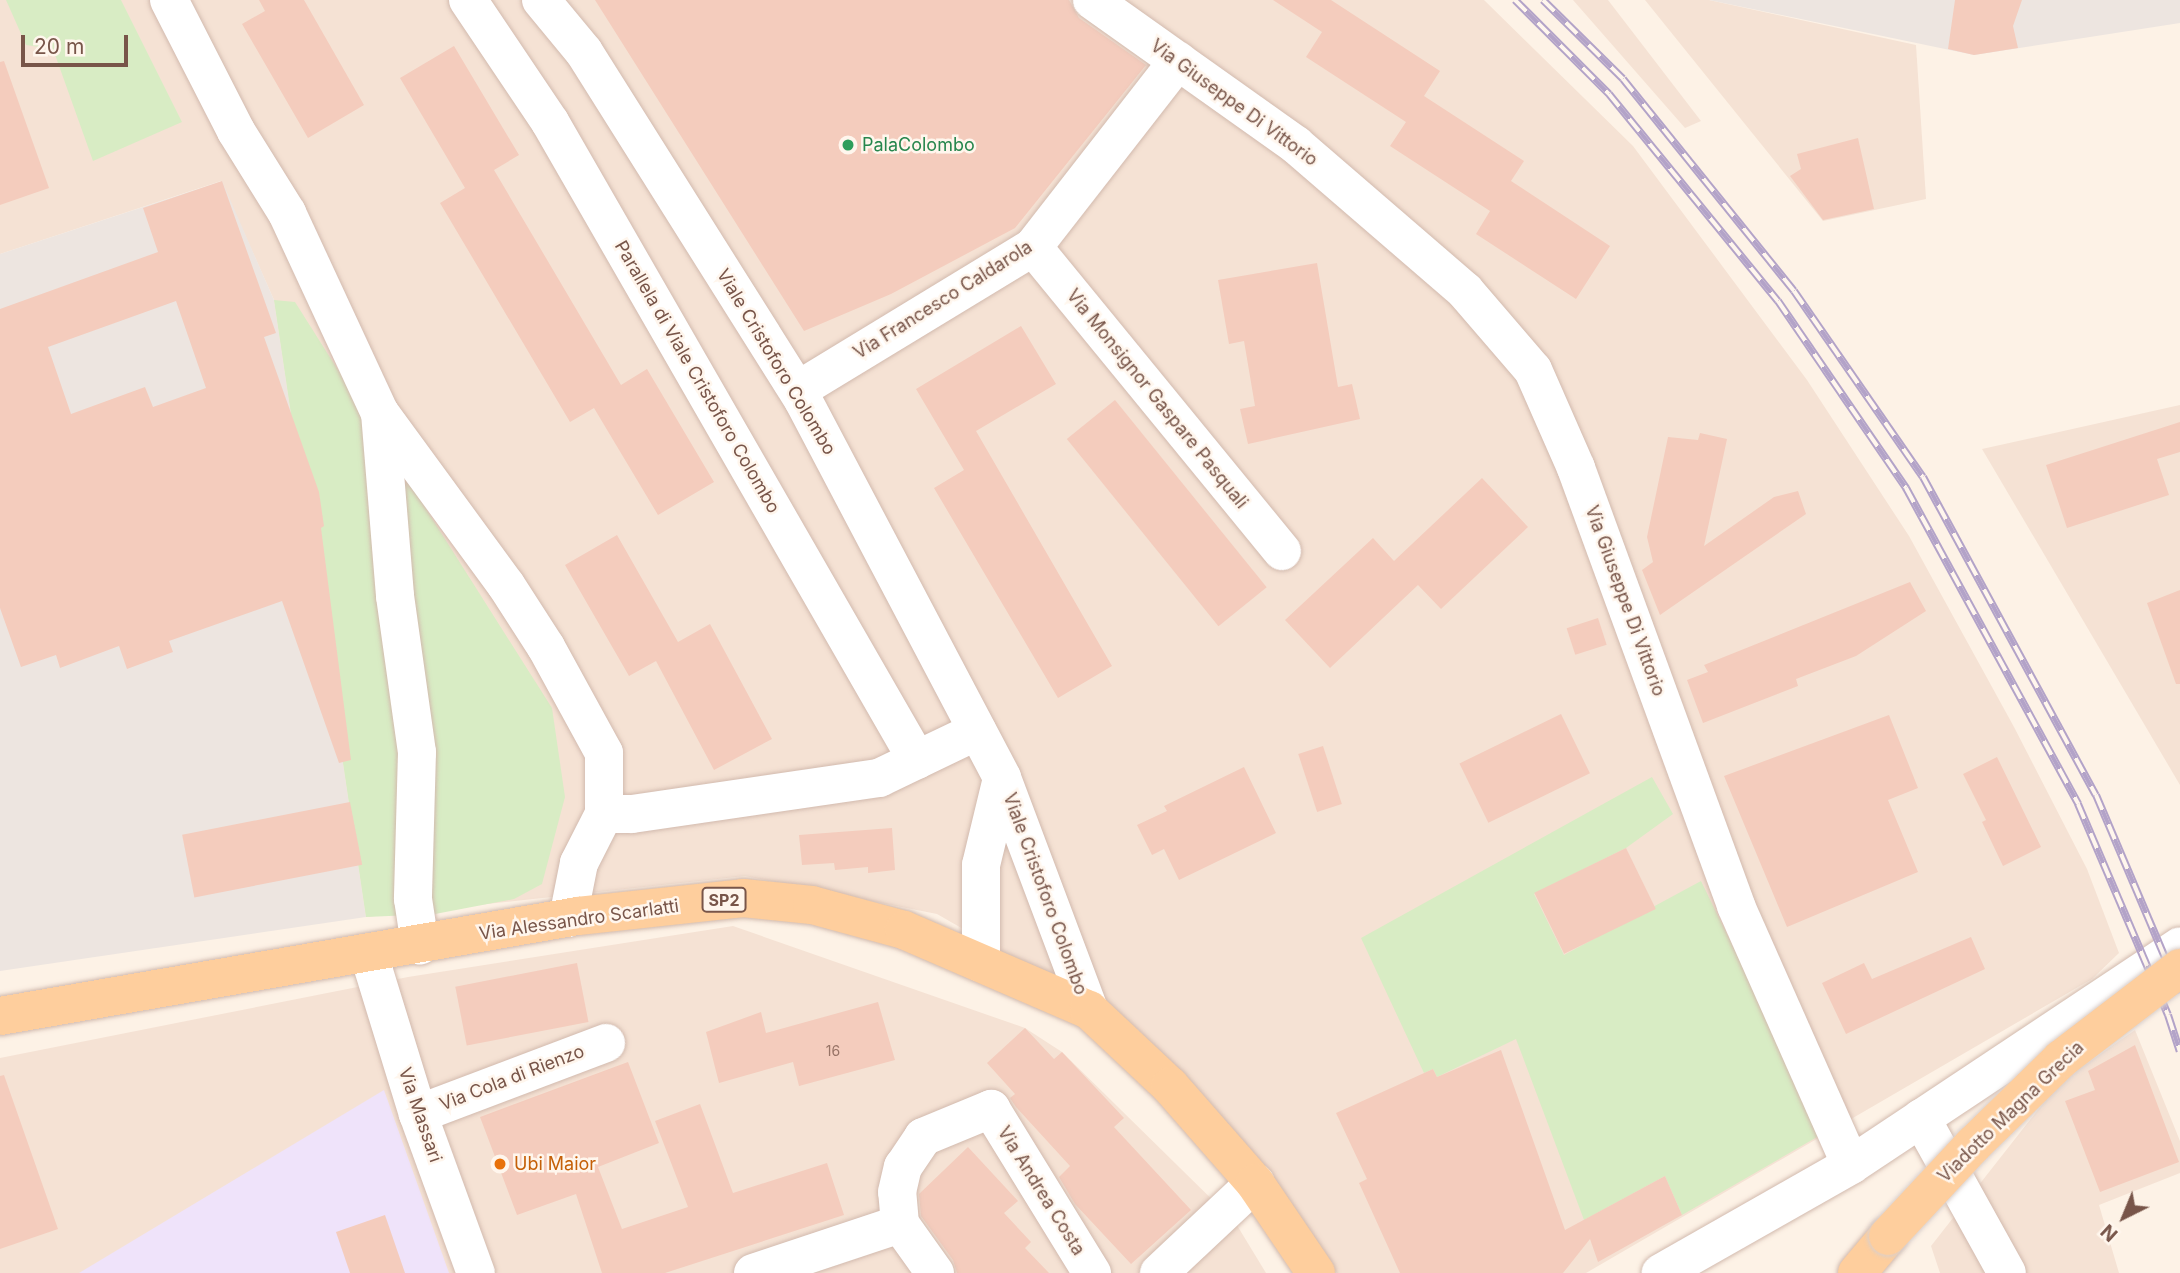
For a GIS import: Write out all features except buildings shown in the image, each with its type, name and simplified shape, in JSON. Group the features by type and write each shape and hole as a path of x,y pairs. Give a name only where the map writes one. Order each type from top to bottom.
{"main road":[{"name":"Via Alessandro Scarlatti","path":"0,1016 369,955 568,918 743,898 812,905 904,930 1088,1010 1170,1086 1255,1183 1316,1273"},
{"name":"Viadotto Magna Grecia","path":"1857,1273 1973,1145 2062,1059 2180,968"}],"street":[{"path":"169,0 236,131 287,213 380,413 506,585 546,647 604,753 604,814 579,863 568,918"},
{"name":"Parallela di Viale Cristoforo Colombo","path":"468,0 550,122 917,760"},
{"name":"Viale Cristoforo Colombo","path":"541,0 584,52 797,390 1002,778 1088,1010"},
{"name":"Via Giuseppe Di Vittorio","path":"1092,0 1296,145 1465,290 1533,370 1576,468 1736,905 1851,1166"},
{"name":"Via Francesco Caldarola","path":"797,390 1032,247 1178,61"},
{"name":"Via Monsignor Gaspare Pasquali","path":"1032,247 1282,551"},
{"path":"380,413 395,596 418,751 413,899 420,945"},
{"path":"604,814 632,814 879,778 977,731"},
{"name":"Viale Cristoforo Colombo","path":"981,963 981,865 1002,778"},
{"path":"1661,1273 1851,1166 2180,946"},
{"name":"Via Massari","path":"369,955 418,1114 476,1273"},
{"name":"Via Cola di Rienzo","path":"418,1114 607,1043"},
{"name":"Via Andrea Costa","path":"900,1224 897,1192 903,1167 923,1137 991,1108 1092,1273"},
{"path":"1921,1118 2007,1273"},
{"path":"1159,1273 1255,1183"},
{"path":"778,1269 900,1224 935,1273"}],"shaded area":[{"path":"0,0 1484,0 1633,146 1807,380 1909,536 2014,727 2087,869 2119,953 2092,979 1586,1273 1337,1273 1280,1188 1139,1030 937,914 745,876 366,917 274,300 221,181 0,254"},
{"path":"1573,0 1608,0 1701,121 1685,128"},
{"path":"1645,0 1709,0 1916,45 1926,199 1823,221"},
{"path":"1709,0 2180,0 2180,23 1974,55"},
{"path":"222,181 274,300 366,917 0,971 0,254"},
{"path":"2180,405 2180,785 1982,449"},
{"path":"733,926 1025,1028 1062,1052 1235,1222 1266,1273 0,1273 0,1058 408,977"},
{"path":"2135,1030 2180,1141 2180,1173 2099,1205 2119,1273 1940,1273 1931,1246 2059,1083"},
{"path":"384,1090 449,1273 79,1273"}],"green space":[{"path":"6,0 121,0 182,122 93,161 53,49 26,45"},
{"path":"274,300 295,302 552,708 565,797 542,884 514,899 435,914 366,917"},
{"path":"1652,777 1673,814 1626,848 1534,894 1564,955 1701,881 1824,1133 1682,1215 1665,1176 1584,1220 1516,1039 1437,1077 1433,1069 1424,1073 1361,938"}],"railway":[{"path":"1515,0 1609,94 1778,301 1906,488 2078,804 2168,1015 2180,1051"},
{"path":"1543,0 1623,79 1794,291 1923,477 2096,795 2180,993"}],"place":[{"name":"PalaColombo","path":"848,145"},
{"name":"Ubi Maior","path":"500,1164"}]}
